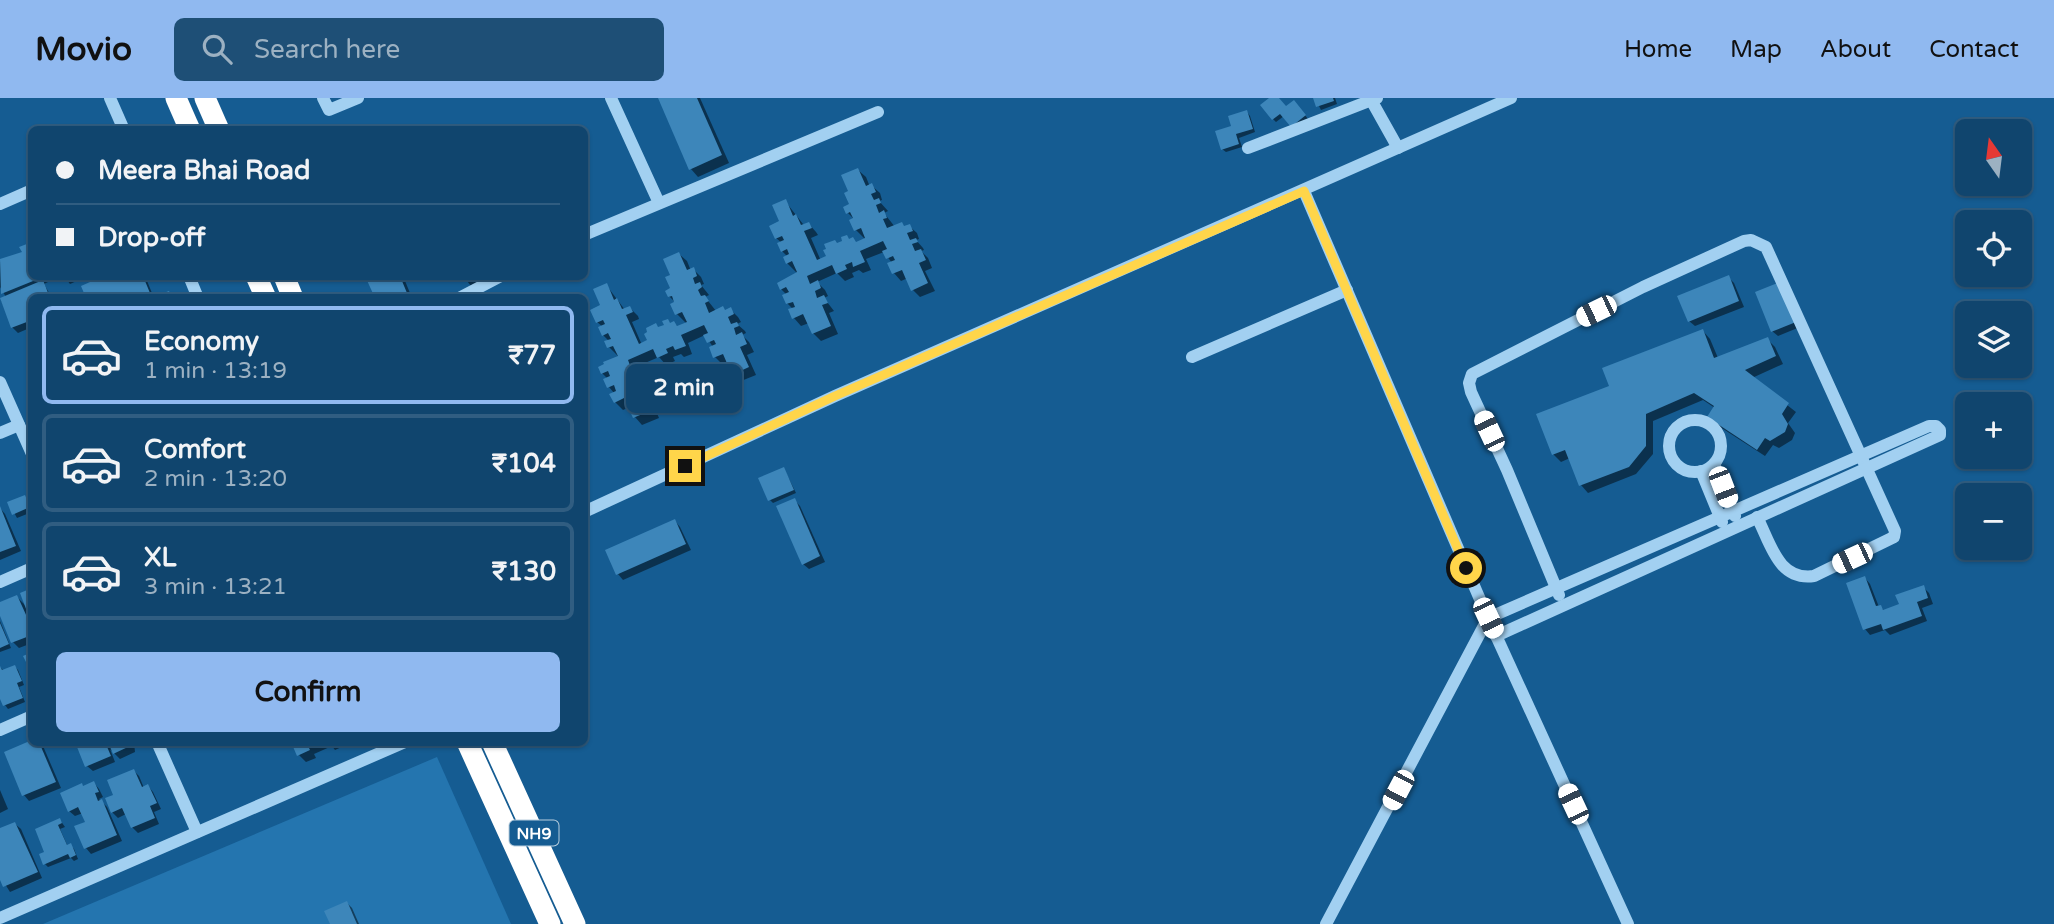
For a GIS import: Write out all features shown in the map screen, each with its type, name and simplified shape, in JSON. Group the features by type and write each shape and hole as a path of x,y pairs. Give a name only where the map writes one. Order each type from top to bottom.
{"highway":[{"path":"176,98 183,126"},
{"path":"185,126 211,113"},
{"name":"NH9","path":"469,746 550,924"},
{"name":"NH9","path":"494,746 575,924"}],"street":[{"path":"110,98 122,126"},
{"path":"323,98 329,110 358,98"},
{"path":"611,98 659,203"},
{"path":"588,510 835,396 1511,98"},
{"path":"1248,148 1373,99 1398,148"},
{"path":"588,233 878,111"},
{"path":"1304,191 1488,618 1628,924"},
{"path":"0,204 28,193"},
{"path":"1563,605 1507,470 1471,392 1469,383 1472,374 1643,287 1751,240 1766,247 1895,531 1894,537 1814,576 1793,575 1784,569 1760,516 1757,500"},
{"path":"467,294 493,280"},
{"path":"1192,358 1347,290"},
{"path":"0,382 28,445"},
{"path":"1695,420 1703,421 1716,432 1721,448 1714,464 1700,471 1681,468 1670,454 1671,437 1680,425 1695,420"},
{"path":"0,433 19,425"},
{"path":"1326,924 1488,618 1929,426 1936,426 1940,430 1940,435 1496,636"},
{"path":"1714,464 1739,526"},
{"path":"1700,471 1726,532"},
{"path":"0,582 28,570"},
{"path":"0,730 28,718"},
{"path":"159,746 197,832"},
{"path":"0,918 391,746"}],"shaded area":[{"path":"437,757 511,924 43,924"}],"building":[{"path":"658,98 697,98 722,155 689,170"},
{"path":"1269,98 1279,98 1286,106 1294,100 1306,115 1291,127 1280,114 1272,120 1260,105"},
{"path":"1313,98 1333,98 1334,101 1316,107"},
{"path":"1247,110 1253,129 1236,134 1239,144 1221,150 1215,131 1231,126 1228,116"},
{"path":"858,168 866,186 872,183 876,192 871,194 874,200 879,198 881,203 876,205 879,213 884,210 887,218 883,219 887,228 902,222 904,226 910,224 913,231 907,233 910,240 916,238 918,242 912,244 915,251 921,249 926,260 919,263 928,283 911,291 902,270 892,274 887,263 895,260 893,256 886,259 882,251 887,249 883,241 860,251 865,262 853,267 852,262 845,265 847,269 836,274 832,265 807,276 810,284 818,280 821,288 815,291 817,298 824,295 828,303 822,305 831,326 812,334 803,314 792,319 788,309 795,307 793,302 786,304 782,295 789,292 786,287 780,290 777,283 797,272 792,261 786,264 783,257 789,254 787,249 781,252 777,243 784,240 782,236 775,239 769,226 779,221 772,205 786,199 793,216 796,214 801,225 809,222 812,228 804,231 817,260 826,256 824,244 835,240 837,243 842,241 841,237 847,235 849,239 853,237 856,242 865,238 861,228 854,231 849,220 853,218 850,212 846,214 843,207 849,204 844,193 848,191 841,175"},
{"path":"28,244 28,280 36,280 1,294 0,259 22,252 19,247"},
{"path":"679,252 687,270 694,267 697,276 693,278 695,284 700,282 702,287 698,290 701,296 705,295 709,301 705,303 709,313 723,306 725,310 731,307 734,314 728,317 731,324 737,322 739,326 734,328 736,335 742,332 747,344 740,347 749,367 732,375 723,354 713,358 709,347 716,344 714,340 707,343 703,335 708,333 704,325 681,335 686,346 675,350 673,346 666,349 668,353 657,358 653,349 628,360 631,368 639,364 642,372 636,375 639,382 645,379 649,387 643,389 652,410 633,418 624,398 614,403 609,394 616,391 614,385 607,388 603,379 610,376 608,371 601,374 598,367 618,356 613,346 607,348 604,341 611,339 608,333 602,336 598,327 605,324 603,320 596,323 590,310 600,305 593,289 607,283 614,300 617,298 622,309 630,306 633,312 626,315 639,344 647,340 644,334 647,332 646,328 656,323 658,327 664,325 662,321 668,319 670,323 674,321 677,326 687,322 682,312 675,315 670,304 674,302 672,296 668,297 665,291 670,288 665,277 670,275 663,259"},
{"path":"1729,275 1739,301 1688,322 1677,296"},
{"path":"43,280 48,294 28,294 28,322 11,328 0,298"},
{"path":"89,280 145,280 150,294 84,294 81,286"},
{"path":"367,280 402,280 407,294 373,294"},
{"path":"1780,282 1796,322 1771,332 1755,292"},
{"path":"1703,329 1714,358 1768,337 1776,356 1745,370 1789,403 1782,414 1788,424 1785,432 1770,441 1765,438 1757,450 1707,417 1714,406 1694,393 1646,414 1646,446 1629,467 1579,486 1565,450 1552,455 1536,414 1609,386 1602,368"},
{"path":"784,467 794,490 768,501 758,478"},
{"path":"25,495 28,508 12,515 7,502"},
{"path":"795,498 820,556 802,565 776,506"},
{"path":"0,506 16,546 0,552"},
{"path":"675,519 686,544 616,575 605,550"},
{"path":"1865,576 1876,606 1881,605 1883,610 1899,604 1895,595 1924,585 1928,598 1917,602 1922,616 1883,630 1881,624 1863,630 1846,583"},
{"path":"28,590 28,614 20,593"},
{"path":"17,595 28,619 28,637 11,643 0,616 0,602"},
{"path":"0,623 9,644 0,648"},
{"path":"15,665 22,681 17,683 23,698 3,706 0,699 0,666 2,670"},
{"path":"28,742 28,746 41,746 56,782 22,796 4,752"},
{"path":"77,746 107,746 111,756 85,767"},
{"path":"110,746 130,746 113,754"},
{"path":"293,746 308,746 310,750 297,756"},
{"path":"134,769 142,787 148,784 157,803 150,806 155,818 131,828 122,808 111,813 105,798 113,795 107,780"},
{"path":"94,781 99,792 95,793 98,801 102,799 117,835 84,849 74,826 85,822 78,807 68,812 60,793 82,783 83,786"},
{"path":"60,818 62,823 58,825 67,845 71,843 76,855 70,858 68,854 43,865 39,854 44,852 35,829"},
{"path":"15,822 38,872 3,887 0,880 0,828"},
{"path":"347,901 357,924 330,924 324,911"}],"route":[{"path":"685,466 835,396 1304,191 1466,568"}]}
